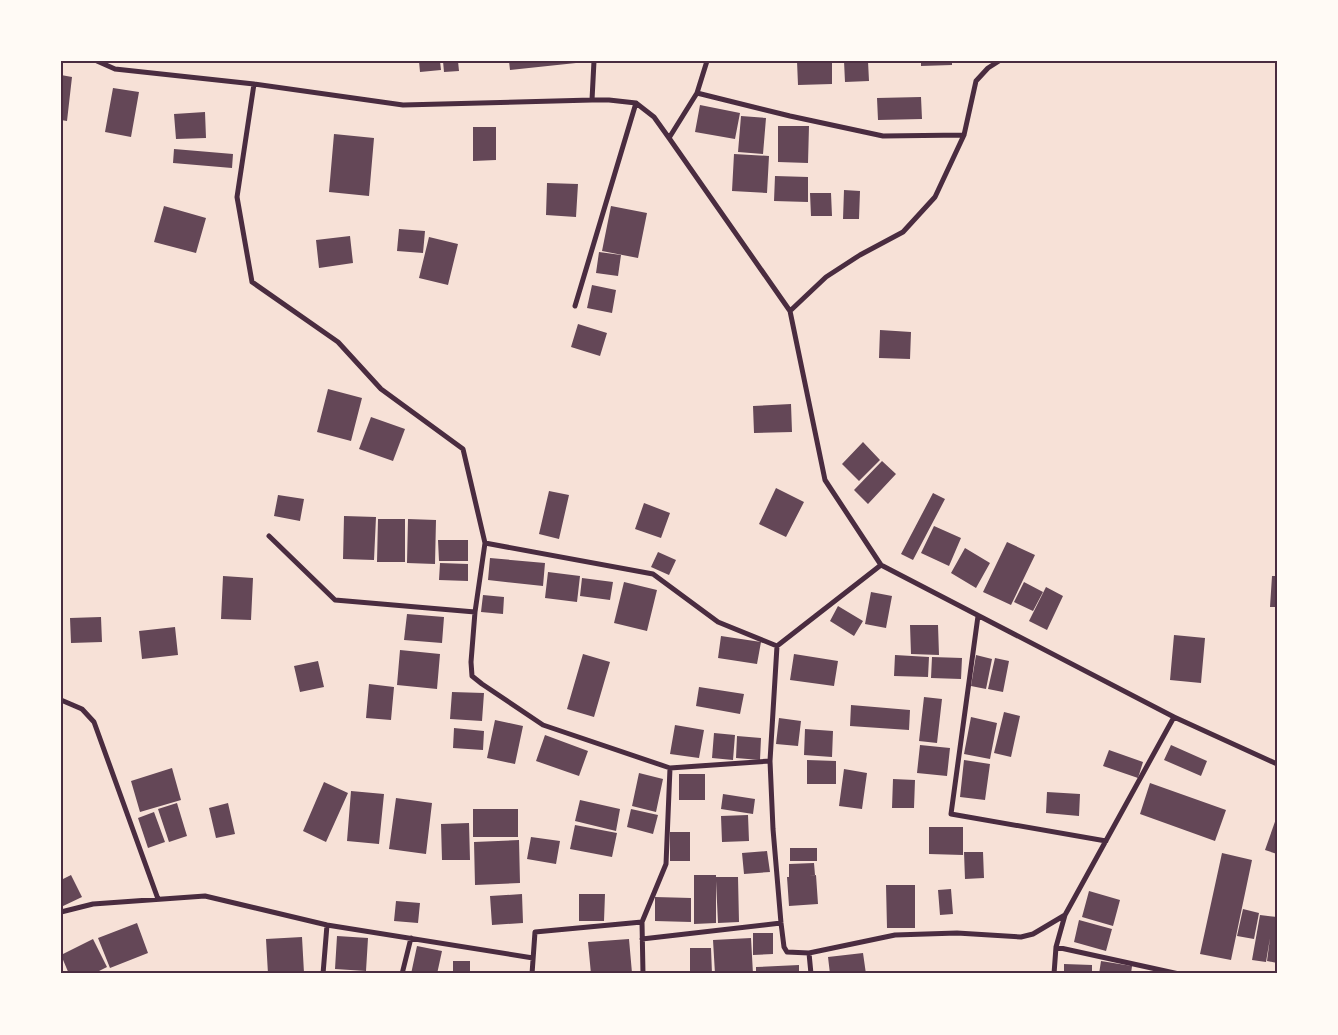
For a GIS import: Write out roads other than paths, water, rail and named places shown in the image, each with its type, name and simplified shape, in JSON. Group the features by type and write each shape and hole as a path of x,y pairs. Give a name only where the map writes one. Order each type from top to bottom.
{"street":[{"path":"96,61 115,69 254,84 403,105 592,100 636,103 654,117 790,311 825,480 881,565 1174,717 1277,764"},
{"path":"592,100 594,61"},
{"path":"669,138 696,93 707,61"},
{"path":"790,311 826,277 860,255 903,232 935,197 964,135 976,81 988,68 999,61"},
{"path":"254,84 237,197 252,282 338,342 381,389 463,449 484,543 471,662 472,676 543,725 670,768 770,761"},
{"path":"696,93 883,136 964,135"},
{"path":"575,306 636,103"},
{"path":"269,536 336,600 476,612"},
{"path":"484,543 653,574 718,622 777,646"},
{"path":"881,565 777,646 770,761 773,829 784,947 787,952 809,953 895,935 957,933 1021,937 1033,934 1065,915"},
{"path":"978,616 951,814 1106,841"},
{"path":"61,700 82,710 94,722 158,899"},
{"path":"1054,974 1056,947 1065,915 1174,717"},
{"path":"643,974 642,922 666,864 670,768"},
{"path":"61,912 93,904 205,896 326,925 533,958"},
{"path":"532,974 534,932 642,922"},
{"path":"642,939 781,923"},
{"path":"323,974 326,925"},
{"path":"402,974 411,938"},
{"path":"1056,947 1178,974"},
{"path":"809,953 811,974"}]}
